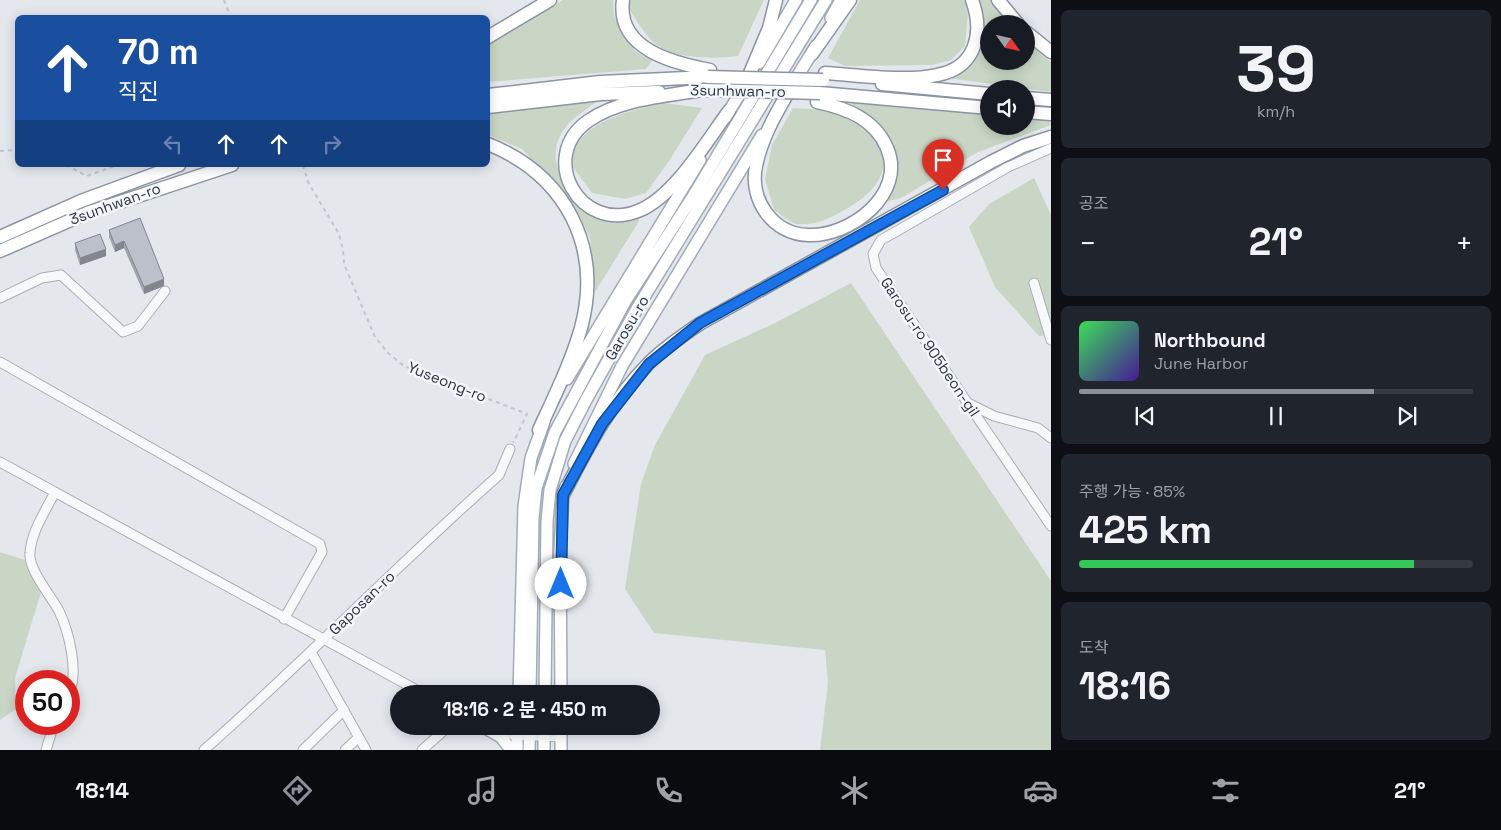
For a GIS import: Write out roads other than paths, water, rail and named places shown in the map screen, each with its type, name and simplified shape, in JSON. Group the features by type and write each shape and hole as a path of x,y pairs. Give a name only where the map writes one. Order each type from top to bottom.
{"highway":[{"path":"490,36 550,0"},
{"path":"623,0 625,23 632,35 644,47 678,63 709,74 819,97 980,107"},
{"path":"745,85 769,28 776,0"},
{"path":"812,54 850,0"},
{"path":"824,76 922,77 948,72 967,59 975,46 978,24 972,0"},
{"path":"998,0 1010,15"},
{"path":"1035,39 1051,52"},
{"name":"3sunhwan-ro","path":"490,94 600,82 709,74"},
{"path":"824,76 980,93"},
{"name":"3sunhwan-ro","path":"490,107 601,94 702,90 785,83 824,76"},
{"path":"785,83 763,140 756,167 755,186 763,210 771,219 792,232 807,235 837,229 868,213 883,196 891,171 888,151 875,129 849,111 819,97"},
{"path":"702,90 616,108 586,122 572,139 566,159 567,179 576,195 589,206 608,214 639,211 671,186 729,111"},
{"path":"1035,99 1051,100"},
{"path":"1035,113 1051,114"},
{"path":"563,495 586,450 619,400 649,364 700,323 991,162 1028,144 1051,137"},
{"path":"490,145 519,159 554,189 575,222 587,260 587,294 582,326 539,430"},
{"name":"3sunhwan-ro","path":"0,237 81,201 174,167"},
{"name":"3sunhwan-ro","path":"0,251 87,213 226,167"}],"main road":[{"name":"Garosu-ro","path":"519,685 524,506 531,458 539,430 577,362 796,0"},
{"name":"Garosu-ro","path":"530,685 536,488 554,432 626,300 692,198 811,0"},
{"name":"Garosu-ro","path":"561,685 563,495 585,438 622,366 785,83 826,0"},
{"name":"Garosu-ro","path":"545,685 546,545 549,498 556,467 565,441 638,307 785,83 812,54 841,0"},
{"path":"561,584 546,545 563,495"},
{"name":"Garosu-ro","path":"520,685 531,609"},
{"path":"498,735 511,750"},
{"path":"517,735 517,750"},
{"path":"529,750 530,735"},
{"path":"544,735 544,750"},
{"path":"560,750 561,735"}],"street":[{"name":"Garosu-ro 905beon-gil","path":"1051,148 1008,167 881,240 873,254 876,268 1051,526"},
{"path":"0,298 42,278 62,275 123,332 138,326 165,291"},
{"path":"1034,283 1051,340"},
{"path":"0,362 320,544 322,552 284,619"},
{"path":"967,403 994,416 1038,428 1051,438"},
{"name":"Gaposan-ro","path":"204,750 324,640 365,598 498,475 510,449"},
{"path":"0,462 284,619 410,685"},
{"path":"56,492 36,528 29,554 38,576 60,612 72,656 73,670"},
{"path":"311,652 366,750"},
{"path":"302,750 344,710"},
{"path":"46,750 51,735"},
{"path":"422,750 439,735"},
{"path":"345,750 359,737"}]}
